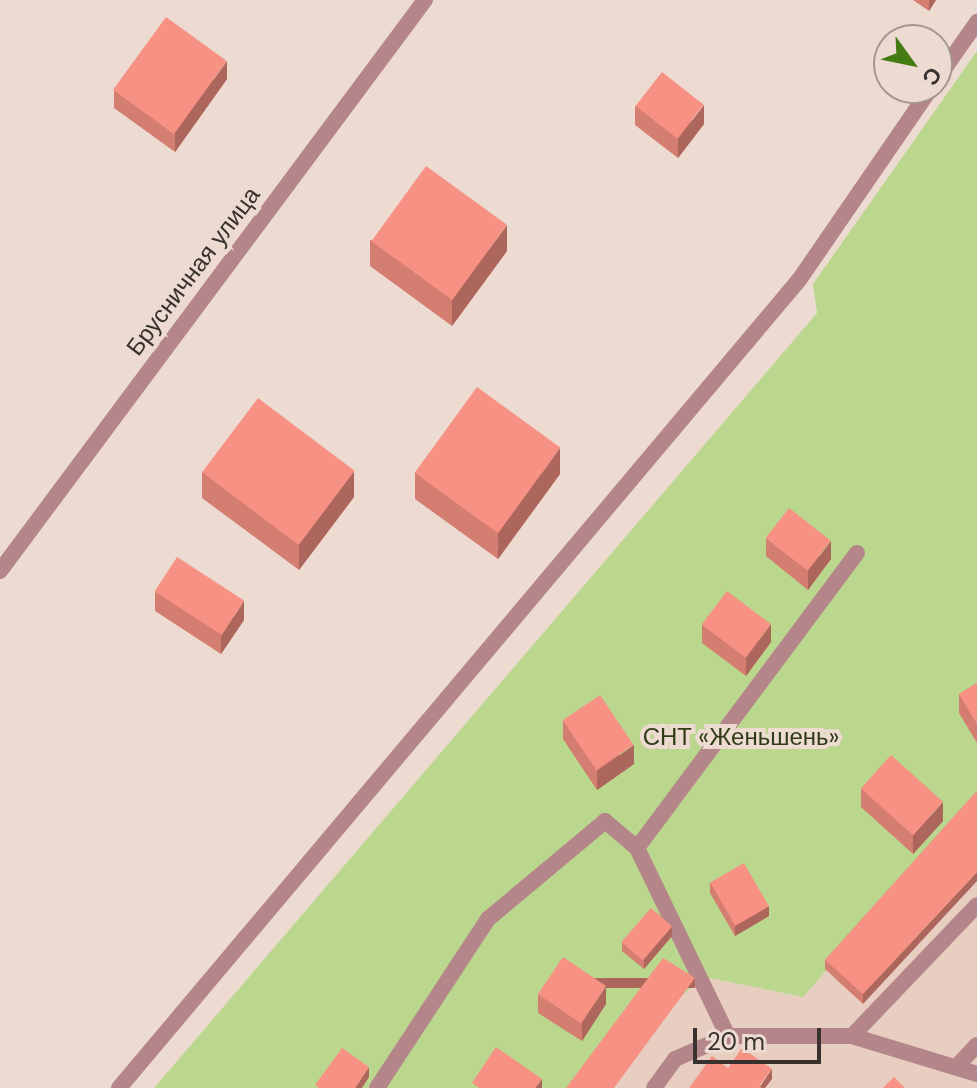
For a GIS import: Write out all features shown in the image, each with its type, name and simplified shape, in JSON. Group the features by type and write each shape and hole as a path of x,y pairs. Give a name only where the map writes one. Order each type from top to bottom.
{"street":[{"name":"Брусничная улица","path":"0,571 425,0"},
{"path":"953,56 977,22"},
{"path":"119,1088 799,280 920,104"},
{"path":"637,848 857,553"},
{"path":"377,1088 488,919 605,821 637,848 728,1036"},
{"path":"852,1036 977,905"},
{"path":"654,1088 675,1059 728,1036 852,1036 959,1064 977,1074"},
{"path":"959,1064 977,1045"}],"shaded area":[{"path":"977,800 977,1088 573,1088 703,977 803,997"}],"green space":[{"name":"СНТ «Женьшень»","path":"977,51 977,800 803,997 704,977 573,1088 154,1088 817,313 813,284 940,104 953,104 953,85"}],"building":[{"path":"166,17 227,61 174,134 113,90"},
{"path":"662,72 704,105 677,139 636,106"},
{"path":"426,166 507,225 452,300 371,241"},
{"path":"477,387 560,448 498,533 415,473"},
{"path":"258,398 355,471 299,545 202,472"},
{"path":"789,508 831,541 807,571 766,538"},
{"path":"177,557 244,601 222,635 155,591"},
{"path":"727,591 771,624 746,658 702,625"},
{"path":"977,683 977,724 959,694"},
{"path":"600,695 634,745 596,770 563,720"},
{"path":"891,755 943,802 913,835 861,788"},
{"path":"977,791 977,872 863,994 825,960"},
{"path":"744,863 769,906 735,926 710,882"},
{"path":"651,908 672,926 643,960 621,942"},
{"path":"563,957 606,986 581,1023 538,994"},
{"path":"663,958 695,978 614,1088 566,1088"},
{"path":"496,1047 542,1079 535,1088 479,1088 472,1083"},
{"path":"342,1048 369,1067 355,1088 319,1088 315,1085"},
{"path":"742,1048 772,1069 759,1086 762,1088 689,1088 712,1056 728,1068"},
{"path":"894,1077 905,1088 883,1088"}]}
